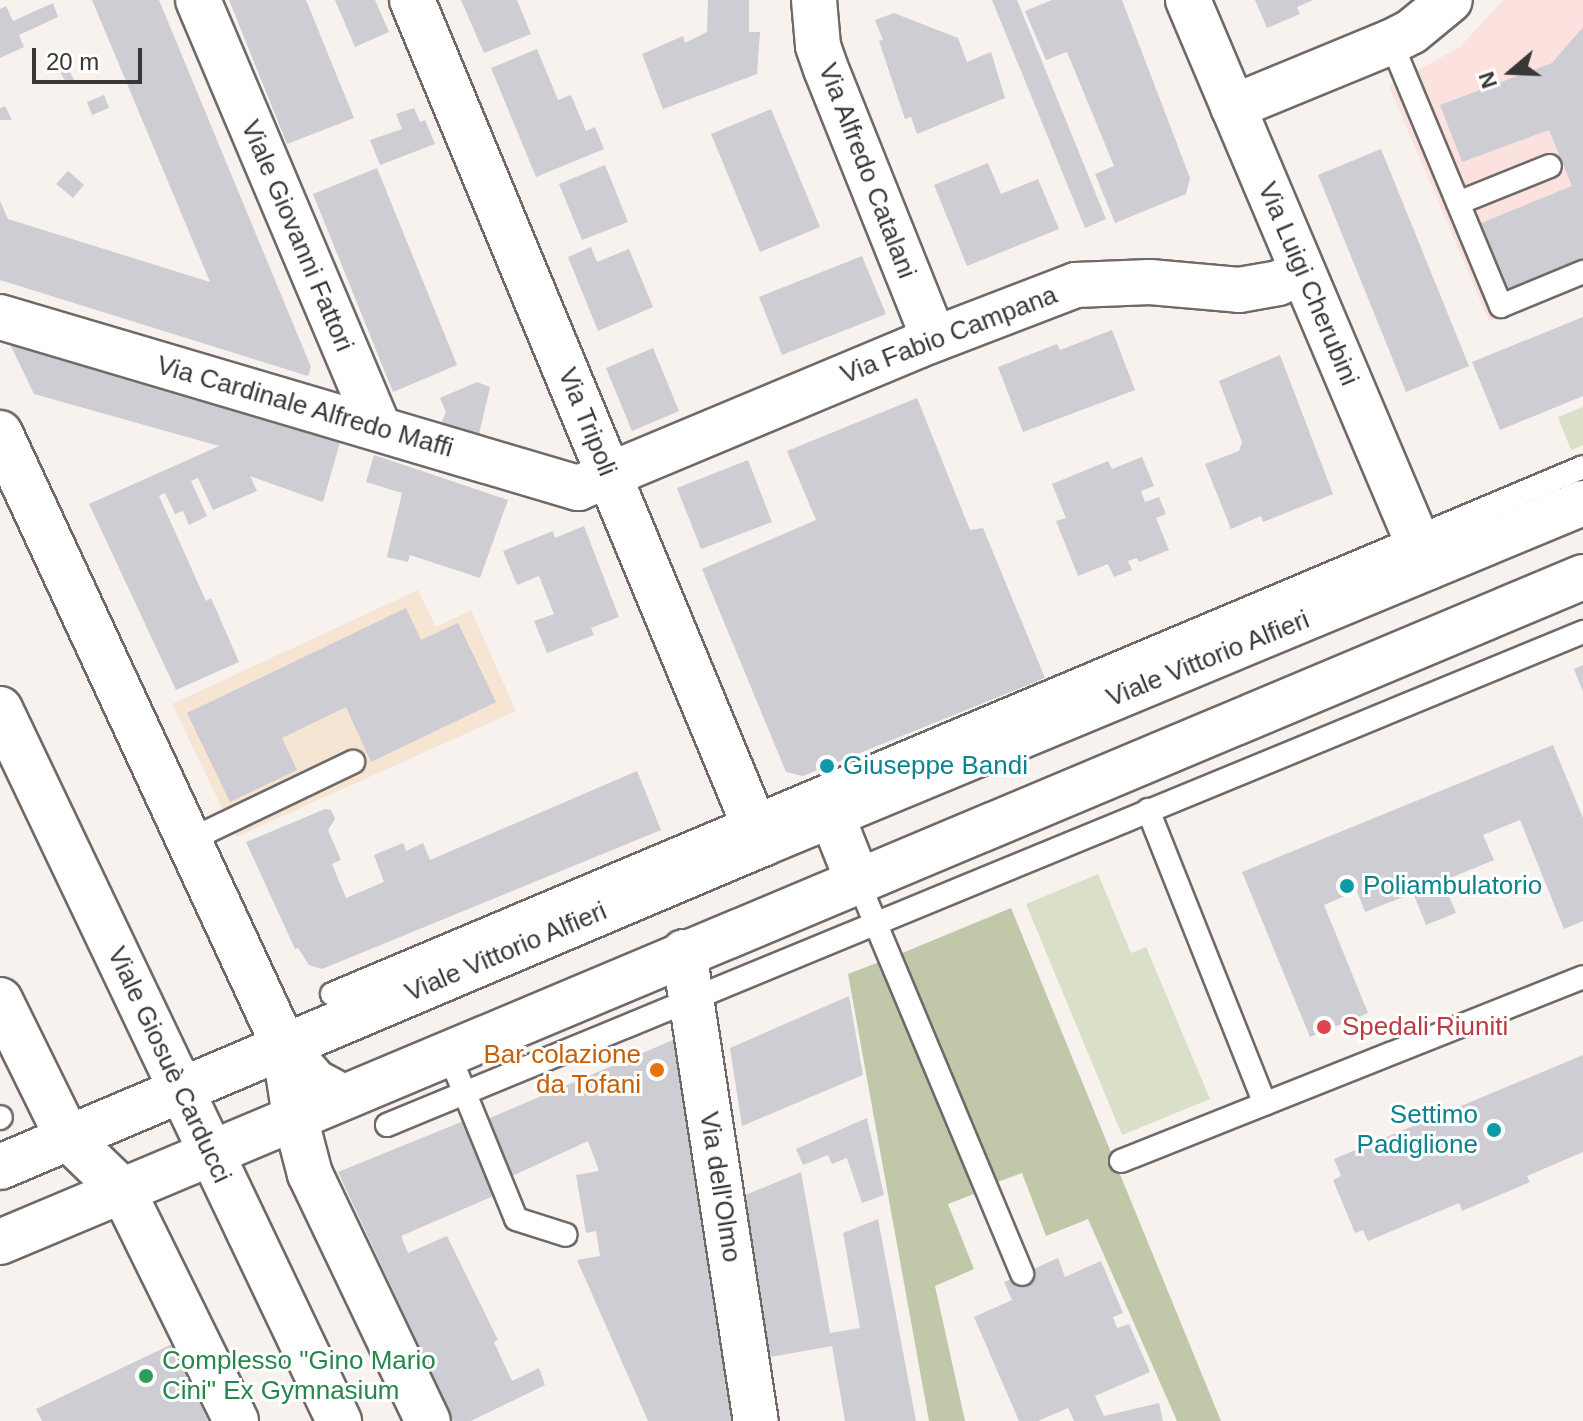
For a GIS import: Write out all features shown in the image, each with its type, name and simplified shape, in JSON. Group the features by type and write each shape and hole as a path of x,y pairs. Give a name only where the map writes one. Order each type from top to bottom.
{"street":[{"name":"Viale Giovanni Fattori","path":"198,0 379,428"},
{"name":"Via Tripoli","path":"412,0 756,831"},
{"name":"Via Alfredo Catalani","path":"814,0 818,46 826,69 934,339"},
{"name":"Via Luigi Cherubini","path":"1188,0 1422,552"},
{"path":"1233,107 1391,42 1411,32 1450,0"},
{"name":"Via Fabio Campana","path":"609,475 934,339 1076,285 1150,282 1239,290 1278,283 1303,272"},
{"name":"Via Cardinale Alfredo Maffi","path":"0,317 578,488 609,475"},
{"path":"0,433 284,1046 295,1117 310,1174 428,1421"},
{"name":"Viale Vittorio Alfieri","path":"0,1167 284,1046 756,831 832,816 1422,552 1583,503"},
{"path":"0,1242 857,879 1583,577"},
{"name":"Viale Giosuè Carducci","path":"0,709 339,1421"},
{"path":"832,816 857,879"},
{"name":"Via dell'Olmo","path":"684,952 756,1421"},
{"path":"0,1000 68,1138 123,1191 236,1421"},
{"path":"284,1046 315,1082 341,1096"}],"lane":[{"path":"1391,42 1501,306 1583,272"},
{"path":"1458,203 1550,166"},
{"path":"332,994 756,831 1422,552 1583,467"},
{"path":"387,1125 875,921 1583,632"},
{"path":"190,840 353,762"},
{"path":"1148,810 1265,1104"},
{"path":"857,879 1022,1274"},
{"path":"1121,1161 1583,977"},
{"path":"448,1052 516,1219 566,1235"}],"shaded area":[{"path":"1503,0 1583,0 1583,282 1489,321 1389,86 1460,47"},
{"path":"418,590 436,627 471,610 516,711 236,837 172,704"}],"green space":[{"path":"1583,407 1583,445 1571,450 1558,417"},
{"path":"1098,874 1131,953 1146,947 1210,1099 1122,1135 1026,904"},
{"path":"1011,908 1221,1421 1177,1421 1088,1219 1046,1236 1022,1173 992,1184 900,954"},
{"path":"882,961 974,1194 948,1204 974,1269 935,1286 965,1421 929,1421 848,974"}],"building":[{"path":"92,0 159,0 311,367 308,376 0,280 0,201 8,219 210,282"},
{"path":"229,0 306,0 354,118 287,144"},
{"path":"335,0 375,0 389,32 355,47"},
{"path":"461,0 517,0 531,34 484,53"},
{"path":"708,0 749,0 749,32 760,32 757,74 663,109 642,54 683,36 685,43 707,32"},
{"path":"992,0 1017,0 1106,219 1085,228"},
{"path":"1052,0 1122,0 1190,178 1186,194 1115,223 1095,174 1114,166 1067,52 1046,60 1025,11"},
{"path":"1255,0 1313,0 1297,7 1300,14 1267,28"},
{"path":"53,3 58,17 19,35 24,47 0,58 0,9 6,6 13,21"},
{"path":"894,13 958,38 967,62 991,52 1005,98 917,134 911,117 905,119 875,20"},
{"path":"1583,27 1583,263 1509,293 1479,224 1572,186 1549,130 1462,162 1440,105 1552,63"},
{"path":"537,49 558,100 571,95 586,131 595,127 604,149 536,177 491,68"},
{"path":"67,66 74,80 67,84 59,70"},
{"path":"104,95 109,108 92,115 87,102"},
{"path":"5,106 12,120 0,120 0,108"},
{"path":"414,108 420,122 425,120 435,144 380,165 370,140 402,129 396,114"},
{"path":"771,109 820,227 760,252 711,134"},
{"path":"1381,149 1469,366 1406,392 1318,175"},
{"path":"988,163 1001,194 1038,179 1059,229 967,266 934,185"},
{"path":"605,165 628,222 582,240 559,184"},
{"path":"377,168 457,365 393,392 313,194"},
{"path":"68,171 84,185 73,198 56,184"},
{"path":"591,247 597,262 629,249 653,307 598,331 568,257"},
{"path":"862,256 886,314 782,355 759,297"},
{"path":"1583,317 1583,396 1500,430 1472,362"},
{"path":"1112,330 1135,390 1023,432 998,367 1057,344 1060,350"},
{"path":"8,340 340,442 323,502 250,476 257,491 213,510 198,478 191,481 207,516 189,525 183,511 175,514 165,493 159,496 206,601 211,598 239,662 176,690 89,504 219,446 34,394"},
{"path":"653,348 679,411 632,431 606,368"},
{"path":"1280,355 1333,494 1263,522 1261,516 1231,529 1205,464 1239,451 1242,442 1219,381"},
{"path":"477,382 490,387 478,439 439,428 446,412 440,398"},
{"path":"917,398 970,530 983,528 1045,678 803,776 786,772 702,569 816,520 787,451"},
{"path":"374,455 508,500 480,578 410,555 408,562 387,557 402,493 366,482"},
{"path":"1142,457 1154,486 1141,491 1145,502 1159,497 1166,514 1156,518 1169,550 1139,562 1137,558 1128,561 1132,570 1114,577 1108,564 1078,576 1056,521 1066,518 1052,484 1108,461 1112,469"},
{"path":"748,460 772,522 701,549 677,488"},
{"path":"584,526 619,617 591,628 594,635 547,653 534,621 554,614 539,576 517,585 503,551 553,531 555,538"},
{"path":"406,608 421,640 458,623 496,702 371,762 346,707 282,738 297,770 230,802 187,713"},
{"path":"1583,665 1583,692 1574,669"},
{"name":"Poliambulatorio","path":"1553,745 1583,818 1583,921 1564,929 1520,820 1483,835 1494,860 1443,881 1456,913 1426,925 1413,893 1365,912 1357,891 1324,905 1368,1013 1310,1037 1242,872"},
{"path":"637,771 661,830 322,969 309,965 298,948 295,949 246,842 325,809 331,810 335,819 328,830 341,860 332,864 346,898 384,882 374,855 403,843 406,851 423,843 430,860"},
{"path":"849,996 863,1075 742,1126 730,1048"},
{"path":"680,1037 741,1421 648,1421 577,1260 600,1256 596,1231 586,1233 576,1175 599,1171 588,1141 508,1178 485,1120"},
{"name":"Settimo Padiglione","path":"1583,1055 1583,1152 1527,1176 1530,1182 1462,1211 1459,1203 1368,1241 1363,1230 1355,1233 1333,1180 1341,1176 1334,1159"},
{"path":"867,1118 884,1195 862,1203 847,1158 832,1164 828,1155 803,1165 796,1149"},
{"path":"466,1120 498,1194 401,1236 408,1253 447,1236 498,1340 494,1342 512,1381 539,1368 545,1385 471,1421 454,1421 338,1172"},
{"path":"801,1172 830,1333 860,1328 843,1233 878,1219 916,1421 845,1421 832,1346 770,1357 743,1196"},
{"path":"1058,1258 1065,1277 1101,1261 1123,1313 1113,1317 1117,1328 1129,1324 1150,1372 1095,1396 1104,1416 1159,1403 1163,1421 1074,1421 1068,1408 1038,1421 1019,1421 974,1317 1012,1300 1004,1282"},
{"name":"Complesso \"Gino Mario Cini\" Ex Gymnasium","path":"172,1344 208,1421 42,1421 36,1409"}],"place":[{"name":"Giuseppe Bandi","path":"827,766"},
{"name":"Poliambulatorio","path":"1347,886"},
{"name":"Spedali Riuniti","path":"1324,1027"},
{"name":"Bar colazione da Tofani","path":"657,1070"},
{"name":"Settimo Padiglione","path":"1494,1130"},
{"name":"Complesso \"Gino Mario Cini\" Ex Gymnasium","path":"146,1376"}]}
